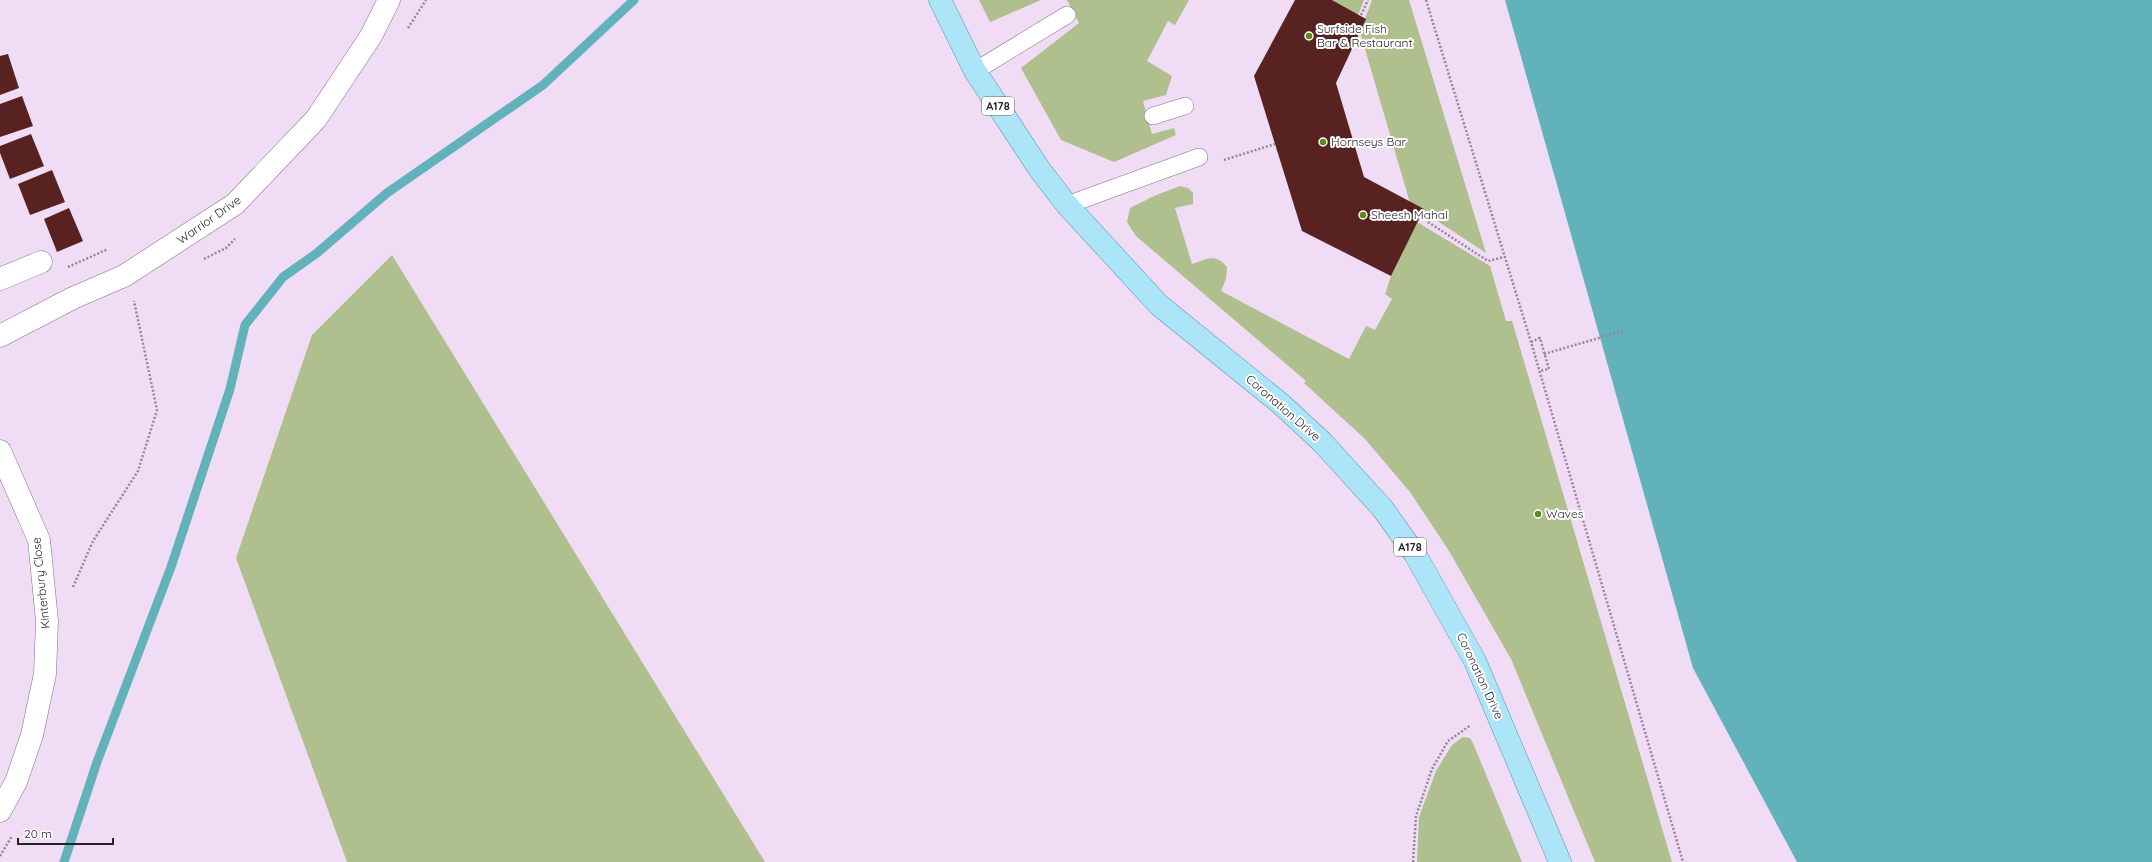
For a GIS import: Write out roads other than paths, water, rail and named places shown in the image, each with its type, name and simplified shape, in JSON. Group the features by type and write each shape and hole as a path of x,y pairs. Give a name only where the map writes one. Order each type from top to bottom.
{"main road":[{"name":"Coronation Drive","path":"940,0 976,71 1040,170 1067,205 1159,305 1281,404 1322,442 1383,509 1415,554 1475,661 1560,862"}],"street":[{"name":"Warrior Drive","path":"0,336 73,298 124,276 235,204 316,119 371,36 389,0"},
{"path":"0,279 41,262"},
{"name":"Kinterbury Close","path":"0,451 39,540 47,621 45,674 32,734 16,782 0,811"}],"lane":[{"path":"976,71 1067,15"},
{"path":"1153,116 1185,106"},
{"path":"1067,205 1199,157"}],"waterway":[{"path":"64,862 97,762 171,567 230,389 245,325 283,277 317,253 387,193 543,85 634,0"}],"place":[{"name":"Surfside Fish Bar & Restaurant","path":"1309,36"},
{"name":"Hornseys Bar","path":"1323,142"},
{"name":"Sheesh Mahal","path":"1363,215"},
{"name":"Waves","path":"1538,514"}]}
